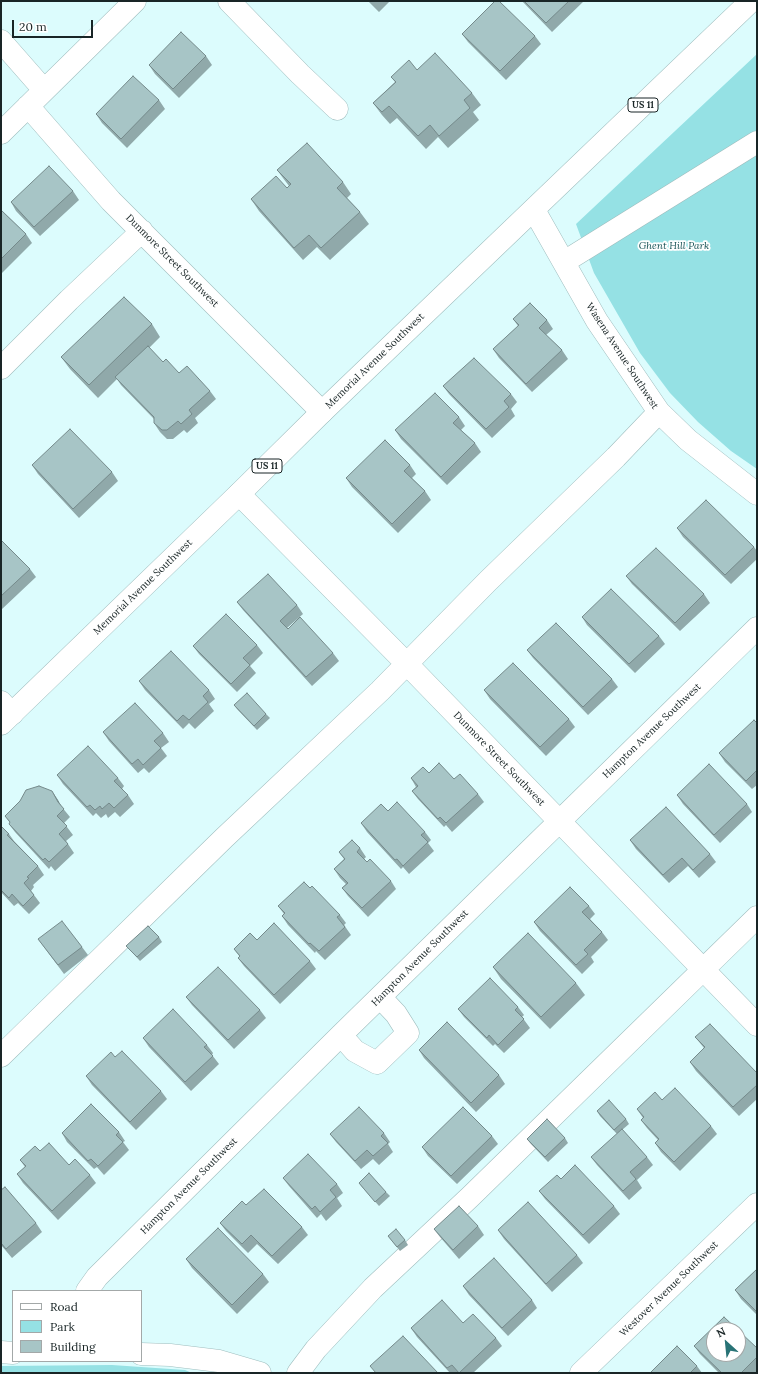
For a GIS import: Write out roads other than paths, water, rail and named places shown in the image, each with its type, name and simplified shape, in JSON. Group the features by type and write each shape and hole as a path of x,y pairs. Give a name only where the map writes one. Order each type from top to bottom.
{"street":[{"path":"1,132 135,1"},
{"path":"229,1 300,74 337,109"},
{"name":"Memorial Avenue Southwest","path":"5,713 239,494 322,412 751,1"},
{"path":"1,41 44,90"},
{"name":"Dunmore Street Southwest","path":"28,106 111,200 322,412"},
{"path":"564,262 757,142"},
{"name":"Wasena Avenue Southwest","path":"534,210 597,321 659,412 688,440 757,494"},
{"path":"1,368 142,231"},
{"path":"1,1056 218,844 380,691 488,582 616,457 659,412"},
{"name":"Dunmore Street Southwest","path":"239,494 407,664 757,1025"},
{"name":"Hampton Avenue Southwest","path":"88,1290 97,1277 341,1035 757,628"},
{"path":"298,1373 316,1349 373,1288 476,1192 757,916"},
{"path":"341,1035 355,1051 377,1063 408,1033 396,1014 380,997"},
{"name":"Westover Avenue Southwest","path":"582,1373 757,1204"},
{"path":"1,1352 12,1352"},
{"path":"142,1354 170,1354 219,1361 260,1373"}],"park label":[{"name":"Ghent Hill Park","path":"674,246"}]}
